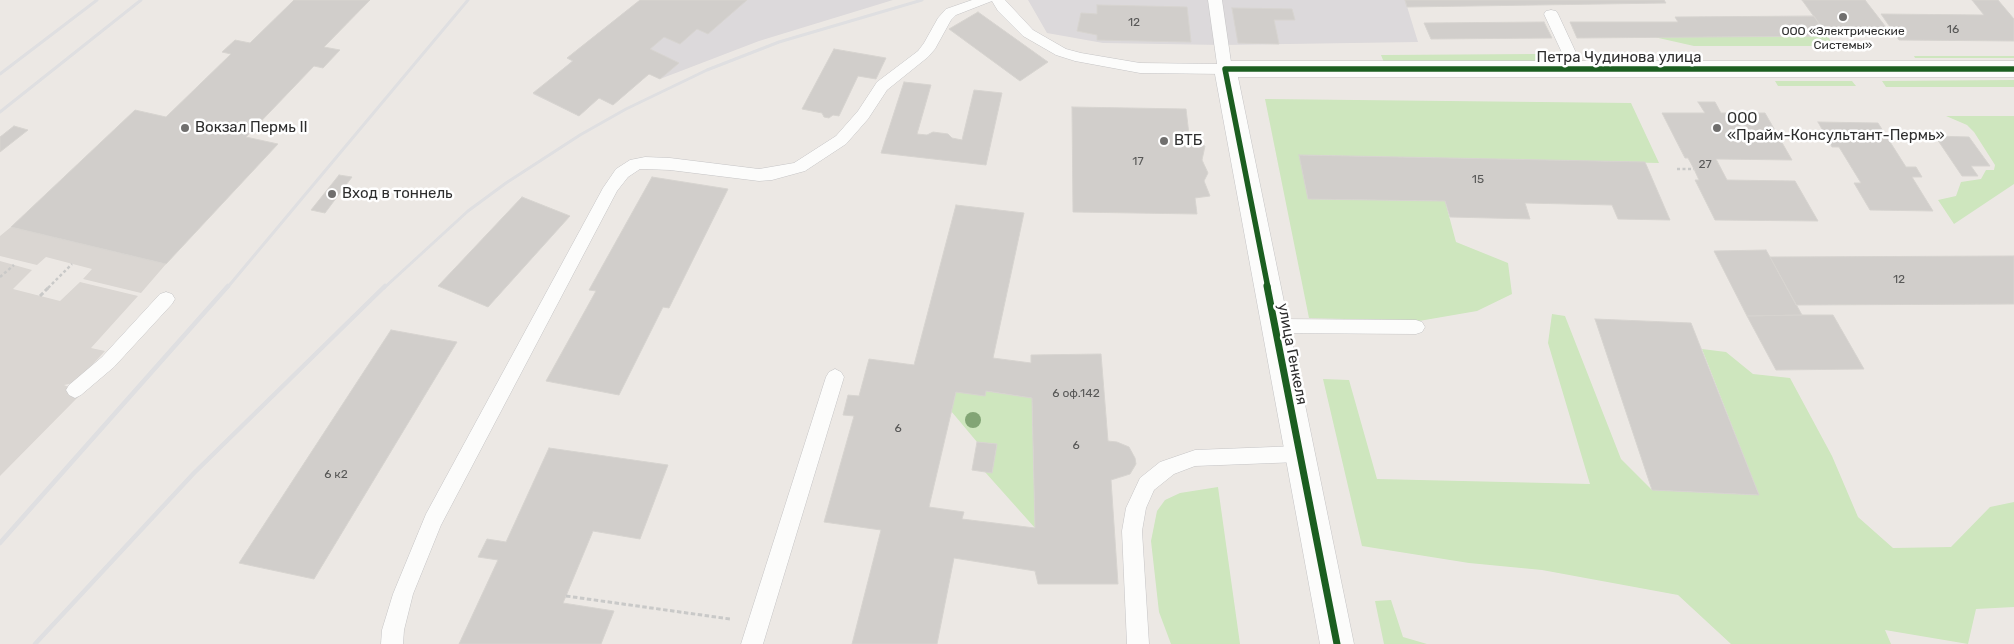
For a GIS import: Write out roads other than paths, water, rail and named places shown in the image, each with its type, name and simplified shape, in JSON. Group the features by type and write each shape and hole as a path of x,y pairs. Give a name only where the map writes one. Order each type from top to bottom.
{"street":[{"name":"Петра Чудинова улица","path":"1224,69 2014,69"},
{"name":"улица Генкеля","path":"1224,69 1337,644"}],"lane":[{"path":"392,644 393,630 403,594 415,561 434,520 611,188 622,173 636,164 645,163 670,164 759,175 772,174 799,167 845,136 882,86 917,60 926,50 945,18 951,12 986,0"},
{"path":"998,0 1003,8 1028,33 1061,52 1080,58 1140,68 1224,69 1215,0"},
{"path":"1551,14 1577,70"},
{"path":"75,390 108,362 166,299"},
{"path":"1274,326 1416,327"},
{"path":"752,644 835,377"},
{"path":"1138,644 1132,531 1136,508 1147,484 1167,468 1196,458 1299,454"}],"railway":[{"path":"0,74 97,0"},
{"path":"0,112 141,0"},
{"path":"227,288 468,0"},
{"path":"384,288 468,211 506,183 580,135 626,109 707,70 779,42 922,0"},
{"path":"0,543 228,286"},
{"path":"35,644 194,473 385,286"}],"place":[{"name":"ООО «Электрические Системы»","path":"1843,17"},
{"name":"Вокзал Пермь II","path":"185,128"},
{"name":"ООО «Прайм-Консультант-Пермь»","path":"1717,128"},
{"name":"ВТБ","path":"1164,141"},
{"name":"Вход в тоннель","path":"332,194"}]}
